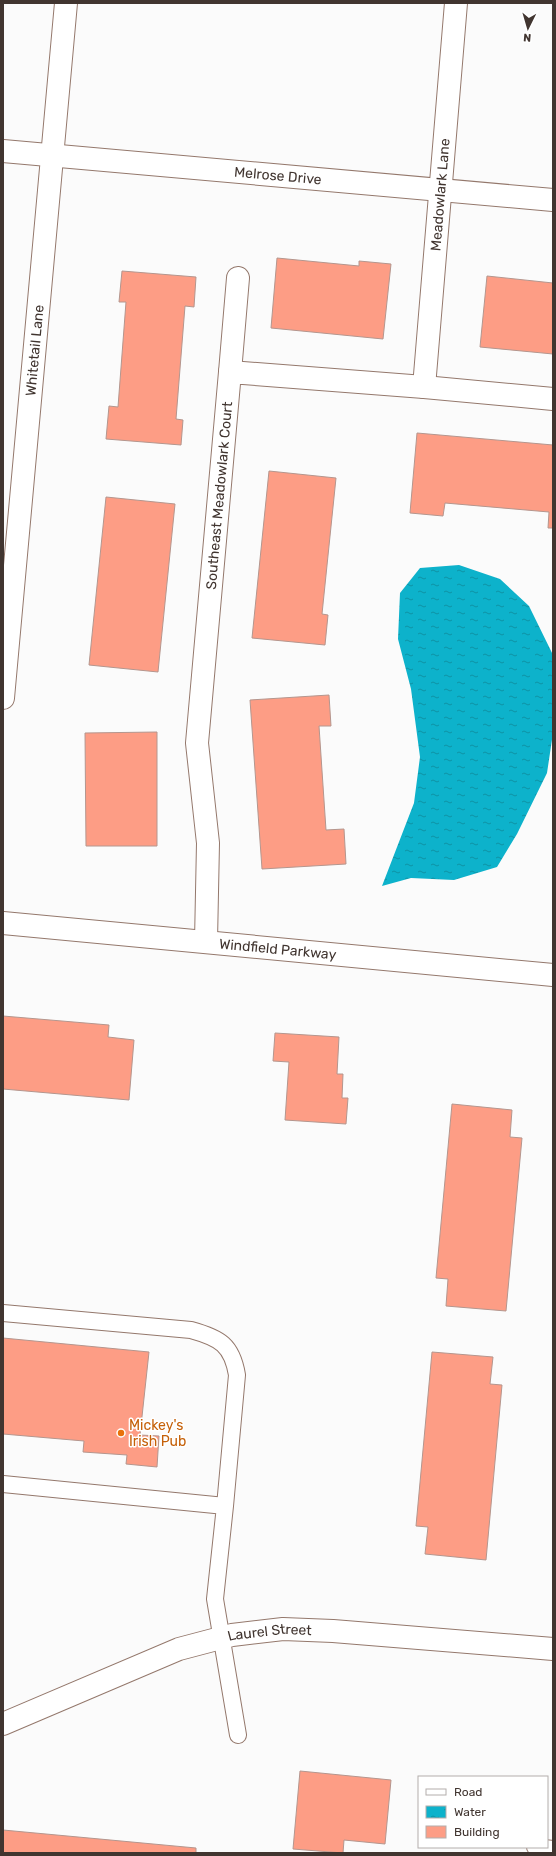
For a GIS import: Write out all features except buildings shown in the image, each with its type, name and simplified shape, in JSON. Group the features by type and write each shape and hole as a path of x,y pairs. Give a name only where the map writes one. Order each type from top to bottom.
{"street":[{"name":"Whitetail Lane","path":"3,698 66,3"},
{"name":"Meadowlark Lane","path":"424,387 439,190 456,3"},
{"name":"Melrose Drive","path":"3,151 553,200"},
{"name":"Southeast Meadowlark Court","path":"206,941 208,843 197,743 238,278"},
{"path":"230,372 424,387 553,399"},
{"name":"Windfield Parkway","path":"3,923 553,975"},
{"name":"Laurel Street","path":"3,1724 180,1649 221,1638 283,1629 333,1630 553,1649"}],"lane":[{"path":"3,1313 191,1330 210,1335 226,1345 234,1359 237,1375 215,1599 238,1735"},
{"path":"3,1484 225,1506"}],"water":[{"path":"459,565 500,579 529,606 553,655 553,733 547,773 517,834 497,867 454,880 411,878 382,886 414,803 420,757 411,689 398,639 400,593 420,568"}],"place":[{"name":"Mickey's Irish Pub","path":"121,1433"}]}
